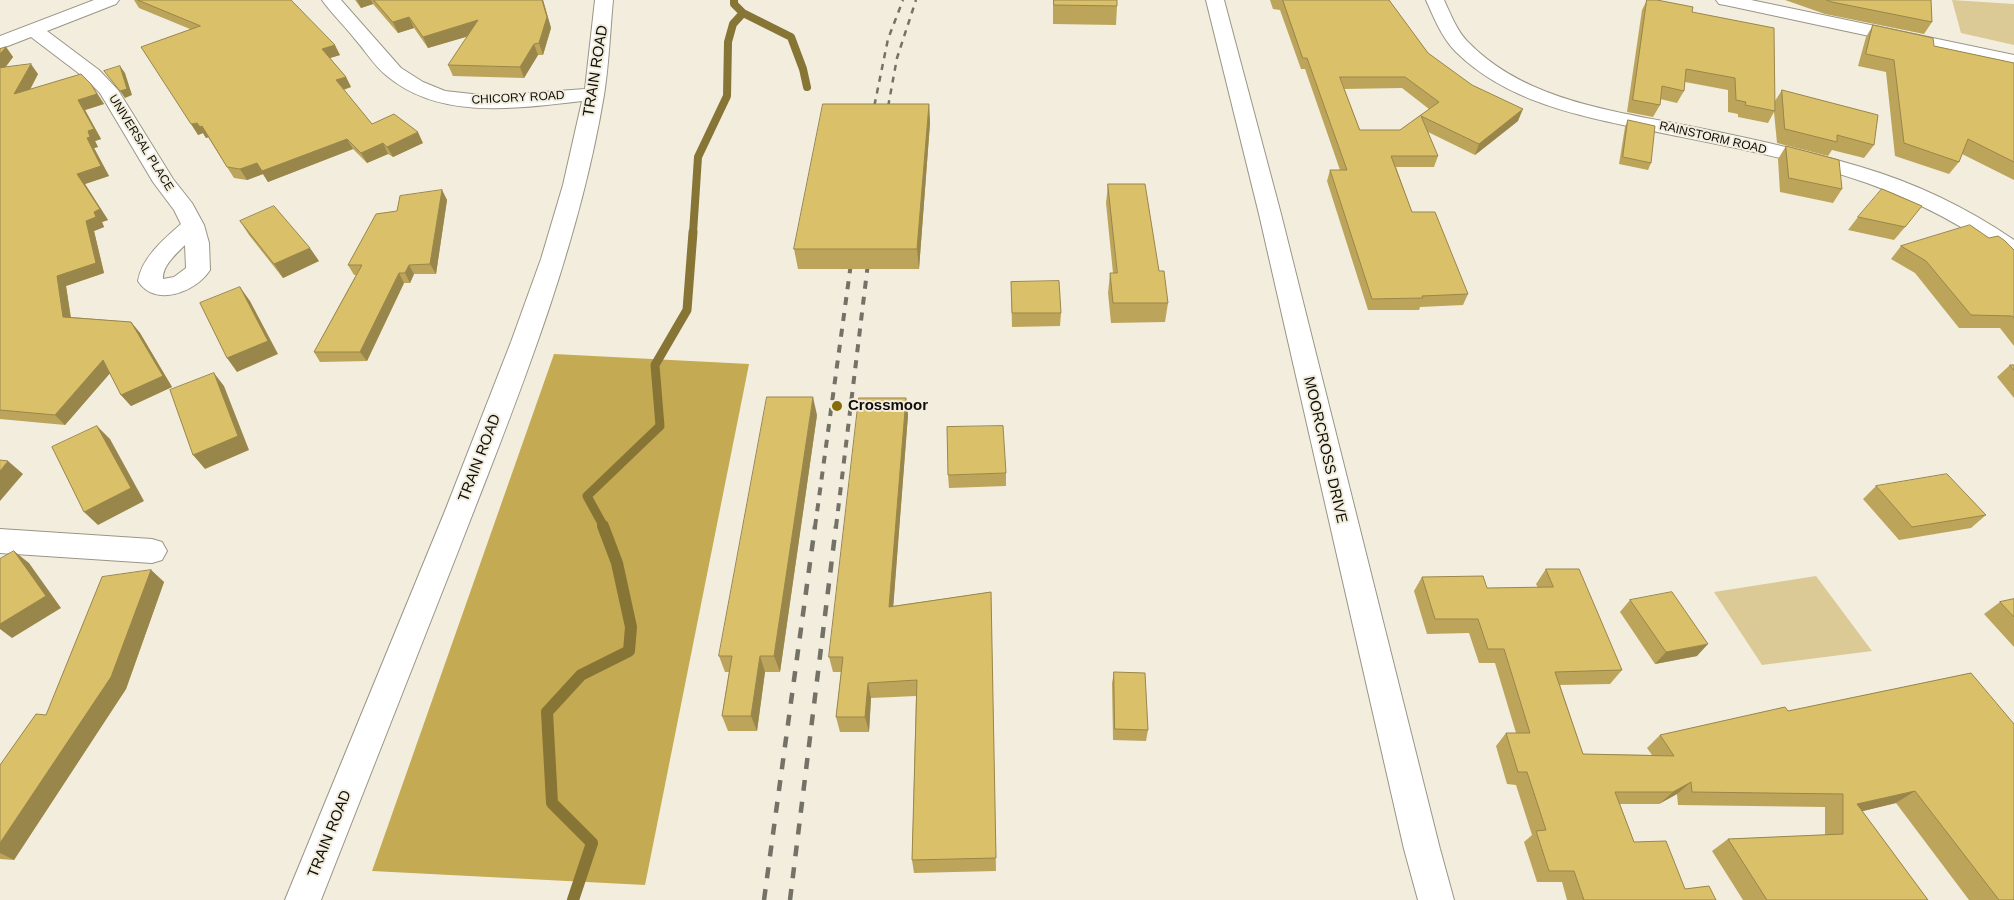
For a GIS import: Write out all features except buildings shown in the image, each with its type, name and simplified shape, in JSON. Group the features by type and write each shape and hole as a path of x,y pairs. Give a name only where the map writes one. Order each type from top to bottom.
{"street":[{"path":"0,43 36,31 110,0"},
{"name":"CHICORY ROAD","path":"331,0 392,70 410,84 431,94 457,100 488,102 594,94"},
{"name":"TRAIN ROAD","path":"303,900 456,521 524,342 553,259 574,185 594,94 604,0"},
{"name":"MOORCROSS DRIVE","path":"1215,0 1270,214 1414,820 1436,900"},
{"name":"RAINSTORM ROAD","path":"1435,0 1450,31 1463,48 1497,74 1540,95 1575,107 1854,171 1930,202 1963,219 2014,251"},
{"path":"1725,0 2014,61"},
{"name":"UNIVERSAL PLACE","path":"36,31 92,74 108,90 164,182 184,208 193,225"},
{"path":"0,541 152,551"}],"shaded area":[{"path":"1952,0 2014,4 2014,45 1961,33"},
{"path":"554,354 749,364 645,885 372,871"},
{"path":"1816,576 1872,651 1762,665 1714,592"}],"waterway":[{"path":"734,0 734,4 743,13"},
{"path":"693,233 698,157 727,96 728,42 733,24 743,13"},
{"path":"743,13 791,37 803,69 807,87"},
{"path":"604,527 587,496 660,426 655,365 687,310 693,232"},
{"path":"573,900 592,843 552,803 547,712 581,675 629,651 631,627 617,563 603,526"}],"railway":[{"path":"872,117 888,39 903,0"},
{"path":"886,118 897,58 916,0"},
{"path":"836,527 869,255"},
{"path":"815,527 852,256"},
{"path":"764,900 815,526"},
{"path":"790,900 836,526"}],"place":[{"name":"Crossmoor","path":"837,406"}]}
